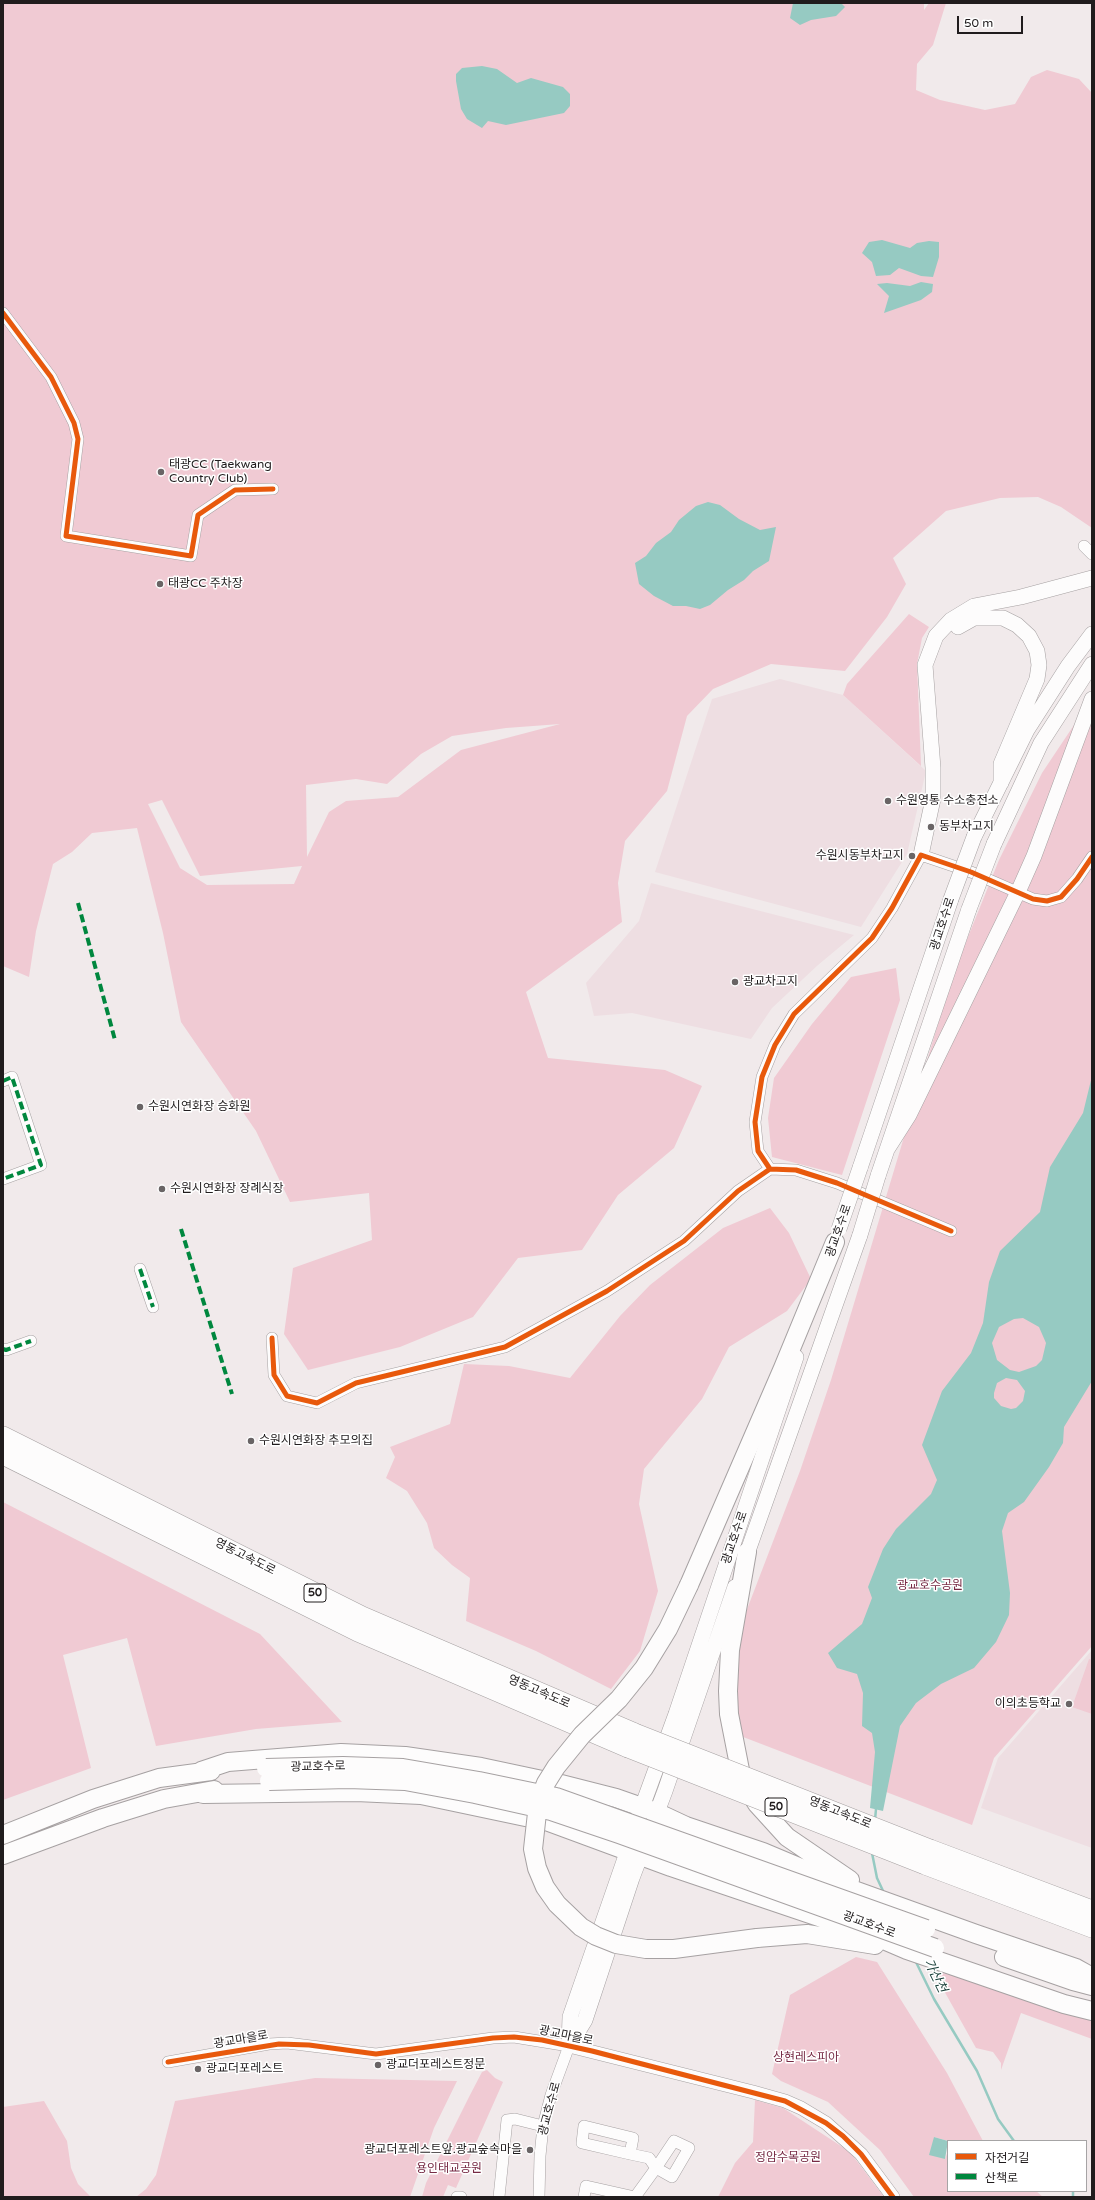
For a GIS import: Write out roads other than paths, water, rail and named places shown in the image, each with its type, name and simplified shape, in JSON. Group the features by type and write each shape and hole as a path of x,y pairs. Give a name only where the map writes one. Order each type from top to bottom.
{"highway":[{"path":"837,1235 783,1368 689,1585 668,1629 644,1668 619,1699 582,1735 556,1767 546,1783 538,1804 533,1849 537,1868 545,1887 557,1904 581,1927 609,1941 646,1948 674,1949 757,1938 807,1934 873,1940"},
{"name":"영동고속도로","path":"3,1436 362,1616 631,1740"},
{"name":"영동고속도로","path":"3,1455 358,1632 927,1857 1092,1928"},
{"path":"747,1552 730,1650 728,1691 729,1714 740,1770 745,1785 757,1804 787,1837 851,1885"},
{"path":"201,1771 228,1762 265,1758 341,1754 404,1756 481,1767 518,1775 603,1795 649,1809 686,1826 763,1852 851,1885 922,1921 1076,1968 1092,1977"},
{"name":"광교호수로","path":"3,1856 103,1818 164,1799 203,1794 267,1774 343,1766 404,1768 479,1781 556,1798 922,1921 1073,1981 1092,1986"},
{"name":"광교호수로","path":"3,1835 93,1799 159,1778 201,1771 405,1782 475,1794 551,1811 619,1834 939,1955 1068,1995 1092,2006"},
{"path":"203,1794 356,1792 421,1795 549,1822 873,1940 907,1950 939,1955 1064,2004 1092,2011"},
{"name":"영동고속도로","path":"927,1857 1092,1910"}],"main road":[{"path":"921,855 933,799 933,768 928,686 925,665 936,636 951,620 974,606 1068,586 1092,578"},
{"path":"928,686 942,644 960,624 974,618 1003,618 1017,625 1029,636 1037,651 1040,665 1037,679 1001,764 1001,783"},
{"name":"광교호수로","path":"569,2046 570,2017 634,1854 649,1809 678,1707 951,899 974,837 1027,730 1068,666 1092,634"},
{"name":"광교호수로","path":"649,1809 667,1784 747,1552 860,1235 878,1176 970,909 994,844 1041,743 1092,664"},
{"path":"888,1148 909,1115 1018,892 1034,856 1092,699"}],"street":[{"path":"3,313 51,377 74,423 78,438 66,536 191,556 198,515 235,490 273,489"},
{"path":"1084,546 1092,554"},
{"path":"770,1169 758,1151 755,1122 762,1077 775,1046 794,1014 872,938 892,908 921,855 971,872 1033,899 1047,901 1061,898 1078,879 1092,857"},
{"path":"3,1081 12,1077 41,1165 3,1179"},
{"path":"272,1338 274,1375 287,1396 317,1404 356,1383 505,1347 607,1291 684,1241 738,1191 770,1169 796,1170 837,1183 951,1231"},
{"path":"140,1269 153,1307"},
{"path":"3,1349 6,1350 32,1341"},
{"name":"광교마을로","path":"168,2062 269,2044 287,2043 376,2054 507,2037 528,2038 569,2046 753,2092 785,2101 802,2108 826,2123 861,2154 893,2197"},
{"name":"광교호수로","path":"539,2197 540,2156 543,2126 551,2095 569,2046"},
{"path":"499,2197 507,2120 515,2119 543,2126"},
{"path":"584,2197 586,2186 635,2197 656,2168 649,2158 630,2154"}],"water":[{"path":"793,3 841,3 845,7 836,16 811,20 800,25 790,18"},
{"path":"482,66 497,69 517,83 531,78 563,87 570,94 570,106 564,113 506,125 488,121 482,128 467,119 461,109 456,74 462,68"},
{"path":"882,240 910,248 917,243 929,241 939,242 939,257 933,277 921,276 899,268 890,275 876,276 872,262 862,253 869,242"},
{"path":"921,282 933,284 932,292 921,300 884,313 889,296 877,284 887,283 910,286"},
{"path":"708,502 720,505 739,519 760,530 776,527 769,561 753,571 744,580 728,590 710,605 700,609 686,606 673,606 654,596 639,584 635,563 646,556 656,543 671,532 679,520 696,506"},
{"path":"1092,1076 1092,1381 1064,1427 1063,1443 1049,1467 1024,1502 1008,1513 1002,1531 1010,1593 1009,1615 996,1642 974,1668 941,1684 916,1703 900,1726 883,1811 870,1808 875,1752 872,1733 862,1726 863,1693 857,1674 837,1668 828,1653 862,1624 872,1598 868,1587 883,1549 896,1529 931,1494 937,1480 922,1445 942,1391 971,1353 983,1323 989,1282 1000,1251 1040,1212 1050,1167 1083,1113","holes":["1023,1318 1039,1327 1046,1343 1042,1360 1036,1366 1019,1372 1010,1370 997,1360 992,1343 999,1327 1014,1319","1006,1378 1017,1380 1025,1391 1023,1401 1016,1408 1011,1409 1001,1406 994,1398 997,1383"]},
{"path":"934,2137 947,2141 945,2159 929,2155"}],"waterway":[{"name":"가산천","path":"875,1820 876,1809"},
{"name":"가산천","path":"872,1853 877,1878 884,1893"},
{"name":"가산천","path":"915,1960 934,1999 977,2071 998,2119 1013,2140"},
{"name":"가산천","path":"1073,2192 1073,2197"}],"place":[{"name":"태광CC (Taekwang Country Club)","path":"161,472"},
{"name":"태광CC 주차장","path":"160,584"},
{"name":"수원영통 수소충전소","path":"888,801"},
{"name":"동부차고지","path":"931,827"},
{"name":"수원시동부차고지","path":"912,856"},
{"name":"광교차고지","path":"735,982"},
{"name":"수원시연화장 승화원","path":"140,1107"},
{"name":"수원시연화장 장례식장","path":"162,1189"},
{"name":"수원시연화장 추모의집","path":"251,1441"},
{"name":"이의초등학교","path":"1069,1704"},
{"name":"광교더포레스트정문","path":"378,2065"},
{"name":"광교더포레스트","path":"198,2069"},
{"name":"광교더포레스트앞.광교숲속마을","path":"530,2150"}],"park label":[{"name":"광교호수공원","path":"930,1586"},
{"name":"상현레스피아","path":"806,2058"},
{"name":"정암수목공원","path":"788,2158"},
{"name":"용인태교공원","path":"449,2169"}]}
